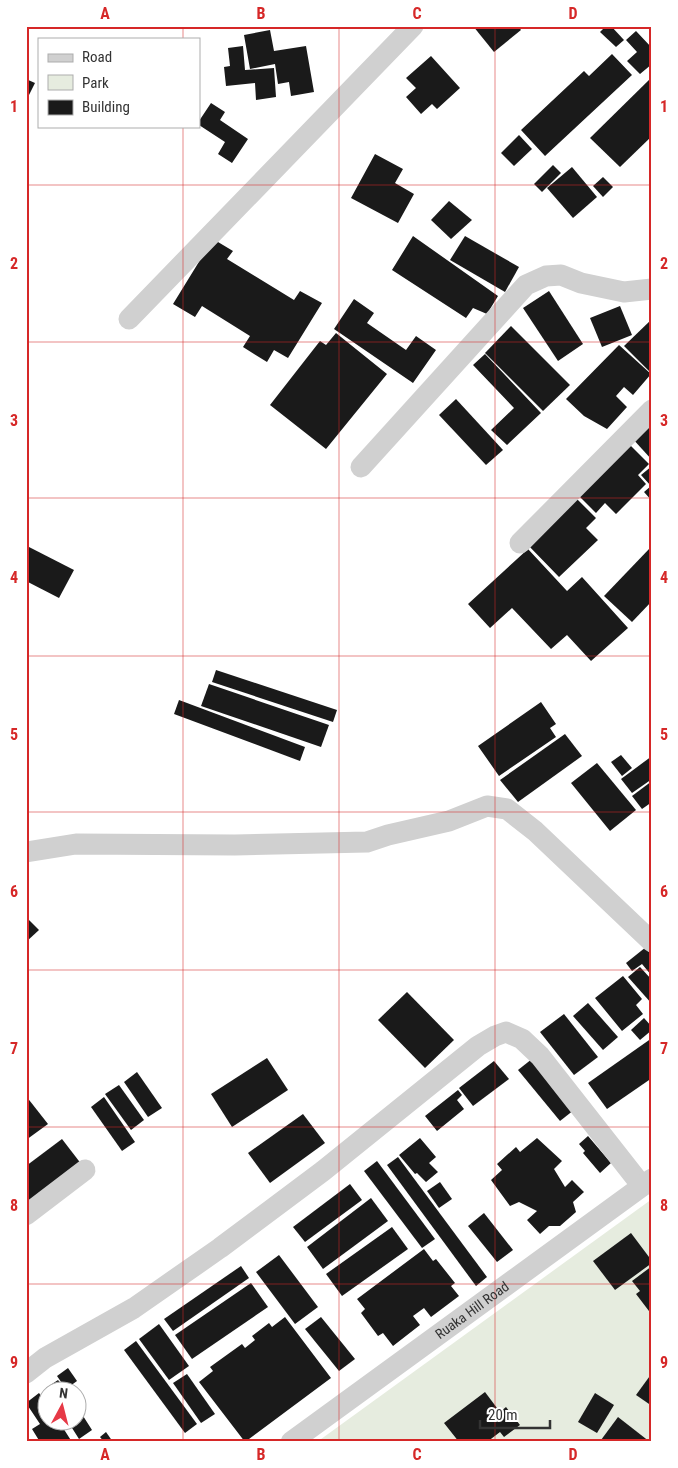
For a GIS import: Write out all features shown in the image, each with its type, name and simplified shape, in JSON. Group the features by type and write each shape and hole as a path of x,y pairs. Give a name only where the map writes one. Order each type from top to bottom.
{"street":[{"path":"129,319 413,26"},
{"path":"361,467 526,285 546,276 561,275 580,283 624,292 652,289"},
{"path":"520,543 652,410"},
{"path":"26,852 76,844 235,845 367,842 388,835 449,821 487,806 506,809 536,831 652,942"},
{"path":"26,1373 45,1358 134,1308 213,1253 323,1171 478,1046 506,1032 522,1039 540,1056 647,1182"},
{"path":"26,1215 85,1170"},
{"name":"Ruaka Hill Road","path":"291,1442 647,1182"}],"green space":[{"path":"652,1199 652,1442 317,1442"}],"building":[{"path":"473,26 518,26 521,30 494,52"},
{"path":"606,26 611,26 624,40 616,47 600,32"},
{"path":"270,30 274,51 306,46 314,92 291,96 289,82 278,84 275,64 250,69 244,35"},
{"path":"636,31 652,48 652,64 640,74 627,61 637,52 626,40"},
{"path":"243,46 245,70 274,68 276,97 256,100 255,83 226,86 224,67 230,66 228,48"},
{"path":"612,54 632,75 545,156 521,130 584,71 589,76"},
{"path":"431,56 460,88 437,109 432,104 421,114 406,97 416,88 406,78"},
{"path":"652,77 652,136 620,167 590,138"},
{"path":"26,79 35,83 26,101"},
{"path":"211,103 225,112 220,120 248,139 232,163 218,154 225,142 200,126 200,120"},
{"path":"519,135 532,149 514,166 501,153"},
{"path":"375,154 403,169 395,183 414,194 398,223 351,198"},
{"path":"553,165 561,173 542,192 534,184"},
{"path":"572,167 597,197 573,218 547,188"},
{"path":"603,177 613,187 603,197 593,186"},
{"path":"449,201 472,220 451,239 431,220"},
{"path":"413,236 498,296 487,314 473,308 466,318 392,270"},
{"path":"465,236 519,267 505,292 450,260"},
{"path":"213,239 233,251 227,259 294,300 300,291 322,303 288,358 274,350 267,362 243,347 250,336 202,306 195,317 173,304"},
{"path":"549,291 583,344 558,361 523,308"},
{"path":"354,299 374,313 367,323 406,350 416,336 436,350 413,383 334,329"},
{"path":"620,306 632,335 602,347 590,318"},
{"path":"652,319 652,372 651,373 624,346"},
{"path":"511,326 570,385 543,411 485,353"},
{"path":"336,333 387,374 326,449 270,405 320,341 326,345"},
{"path":"619,345 651,374 633,395 624,387 616,396 627,407 607,429 584,416 566,399"},
{"path":"485,354 541,413 507,445 491,430 514,408 473,365"},
{"path":"456,399 503,450 486,465 439,415"},
{"path":"652,421 652,460 632,438"},
{"path":"627,442 649,464 638,475 646,484 616,514 605,503 596,513 576,493"},
{"path":"652,466 652,501 644,492 651,486 641,475"},
{"path":"575,497 596,518 586,528 598,540 559,577 526,543"},
{"path":"29,547 74,570 59,598 26,581 26,552"},
{"path":"650,548 652,550 652,601 632,622 604,596"},
{"path":"528,549 567,591 582,577 628,628 591,661 567,635 551,649 512,608 490,628 468,604"},
{"path":"216,670 337,710 333,722 212,682"},
{"path":"209,684 329,725 321,747 201,706"},
{"path":"179,700 305,747 300,761 174,714"},
{"path":"541,702 556,724 550,728 556,737 499,776 478,746"},
{"path":"565,734 582,756 518,802 500,780"},
{"path":"621,755 632,768 622,776 611,762"},
{"path":"652,756 652,779 632,793 621,779"},
{"path":"597,763 636,810 610,831 571,783"},
{"path":"652,781 652,802 642,809 632,796"},
{"path":"26,917 39,930 26,942"},
{"path":"646,947 652,953 652,976 642,964 632,971 626,963"},
{"path":"640,967 652,980 652,1004 628,977"},
{"path":"623,976 642,999 636,1005 643,1014 622,1031 595,998"},
{"path":"407,992 454,1040 425,1068 378,1020"},
{"path":"588,1003 618,1037 603,1050 573,1016"},
{"path":"564,1014 598,1057 574,1075 540,1032"},
{"path":"644,1018 652,1027 652,1030 640,1040 631,1030"},
{"path":"652,1038 652,1078 607,1109 588,1083"},
{"path":"537,1055 579,1106 560,1121 518,1070"},
{"path":"267,1058 288,1090 232,1127 211,1094"},
{"path":"494,1061 509,1079 473,1106 459,1088"},
{"path":"137,1072 162,1108 148,1117 124,1082"},
{"path":"119,1085 144,1120 131,1130 105,1094"},
{"path":"458,1090 462,1095 457,1100 464,1109 437,1131 425,1116"},
{"path":"26,1096 48,1124 26,1140"},
{"path":"104,1097 135,1142 122,1151 91,1107"},
{"path":"303,1114 325,1143 270,1183 248,1153"},
{"path":"588,1136 611,1163 600,1173 583,1153 585,1151 579,1144"},
{"path":"420,1138 436,1157 429,1163 438,1172 426,1182 417,1173 415,1174 399,1155"},
{"path":"537,1138 562,1161 554,1169 565,1187 572,1180 584,1192 573,1202 576,1212 560,1226 549,1226 540,1234 527,1220 537,1211 519,1202 510,1206 491,1180 502,1170 497,1164 516,1147 520,1152"},
{"path":"62,1139 82,1165 26,1207 26,1166"},
{"path":"398,1157 487,1277 476,1286 387,1165"},
{"path":"377,1161 435,1239 422,1248 364,1171"},
{"path":"440,1182 452,1199 439,1208 427,1191"},
{"path":"350,1184 362,1200 305,1242 293,1227"},
{"path":"371,1198 388,1221 323,1269 307,1247"},
{"path":"484,1213 513,1250 497,1262 468,1226"},
{"path":"392,1227 408,1249 342,1296 326,1274"},
{"path":"631,1233 652,1263 615,1290 593,1261"},
{"path":"424,1249 433,1261 436,1259 455,1283 451,1286 459,1296 431,1317 424,1308 413,1316 420,1325 393,1346 383,1333 378,1336 361,1313 365,1309 357,1299"},
{"path":"279,1255 318,1307 295,1324 256,1272"},
{"path":"241,1266 249,1278 173,1331 164,1319"},
{"path":"652,1266 652,1315 636,1294 640,1291 632,1281"},
{"path":"251,1283 268,1307 192,1359 175,1335"},
{"path":"285,1317 331,1378 245,1442 199,1382 213,1371 210,1367 242,1344 245,1348 255,1340 252,1336 269,1323 272,1327"},
{"path":"321,1317 355,1359 339,1371 305,1329"},
{"path":"159,1324 189,1366 169,1380 139,1339"},
{"path":"136,1341 197,1424 185,1433 124,1350"},
{"path":"68,1368 76,1380 60,1380 57,1376"},
{"path":"652,1373 652,1406 636,1395"},
{"path":"187,1374 215,1414 201,1423 173,1383"},
{"path":"485,1392 500,1412 506,1407 520,1425 504,1437 500,1432 487,1442 459,1442 444,1423"},
{"path":"595,1393 614,1405 597,1433 578,1422"},
{"path":"38,1394 38,1421 26,1403"},
{"path":"618,1417 650,1442 604,1442 601,1440"},
{"path":"88,1424 92,1430 79,1439 73,1430 88,1430"},
{"path":"38,1425 38,1430 64,1430 72,1442 40,1442 32,1429"},
{"path":"106,1432 113,1442 104,1442 100,1437"}]}
